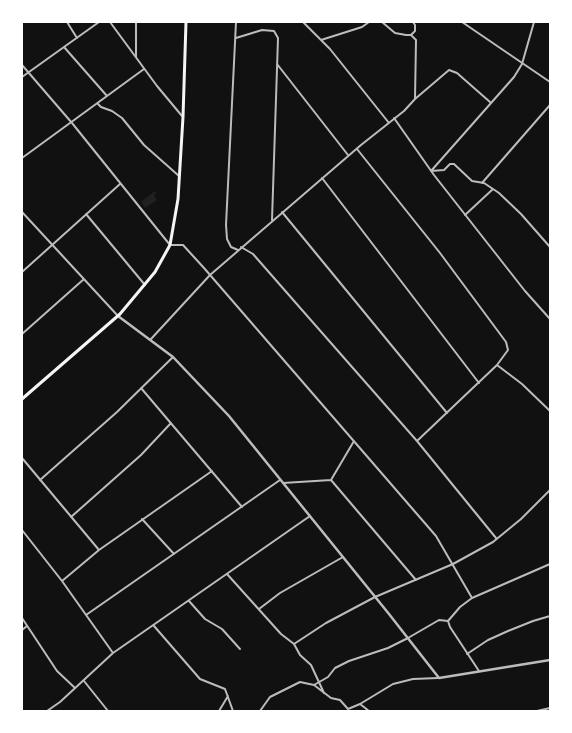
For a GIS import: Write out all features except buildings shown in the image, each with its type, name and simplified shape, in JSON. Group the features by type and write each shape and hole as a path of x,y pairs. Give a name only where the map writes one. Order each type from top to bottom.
{"main road":[{"path":"22,399 118,316 145,285 165,257 170,245 178,200 183,116 186,22"}],"street":[{"path":"67,22 77,38"},
{"path":"22,77 99,22"},
{"path":"110,22 144,69 183,116"},
{"path":"136,22 136,57"},
{"path":"236,22 226,225 227,240 231,247 238,250"},
{"path":"303,22 321,40 389,122"},
{"path":"321,40 362,27 369,22"},
{"path":"382,22 395,34 411,35 416,40 415,99"},
{"path":"411,35 415,31 415,25 413,22"},
{"path":"462,22 550,82"},
{"path":"431,171 490,102 514,77 522,64 534,22"},
{"path":"236,38 262,30 274,31 278,38 272,220"},
{"path":"64,47 107,96"},
{"path":"276,63 348,156"},
{"path":"22,65 72,123 170,245 183,246 210,275 436,536 472,598"},
{"path":"22,158 144,69"},
{"path":"151,339 210,275 241,247 449,70 457,73 490,102"},
{"path":"98,104 122,118 144,145 180,176"},
{"path":"482,183 550,105"},
{"path":"394,118 431,171 465,215 524,291 550,319"},
{"path":"357,148 440,253 506,342 508,350 497,365 479,383 416,441"},
{"path":"431,171 444,170 450,164 454,164 472,181 482,183 493,189 520,214 550,247"},
{"path":"322,178 479,383"},
{"path":"22,272 120,184"},
{"path":"465,215 493,189"},
{"path":"22,212 118,316 151,339 173,357 229,416 408,638 438,678"},
{"path":"282,212 447,413"},
{"path":"86,214 145,285"},
{"path":"241,247 253,254 416,441 496,538"},
{"path":"22,334 84,279"},
{"path":"40,480 142,388 173,357"},
{"path":"497,365 522,384 550,411"},
{"path":"142,388 242,506"},
{"path":"71,517 140,455 171,423"},
{"path":"331,480 354,442"},
{"path":"22,458 99,550"},
{"path":"62,581 99,550 212,471"},
{"path":"86,615 280,480"},
{"path":"283,483 331,480"},
{"path":"331,480 416,580"},
{"path":"294,644 326,623 375,597 453,564 496,538 521,519 550,490"},
{"path":"47,711 84,681 113,653 154,626 310,516"},
{"path":"142,519 174,554"},
{"path":"22,530 62,581 113,653"},
{"path":"259,609 280,593 343,557"},
{"path":"448,621 460,607 472,598 550,564"},
{"path":"228,574 281,634 294,644 300,655 311,665 324,693"},
{"path":"189,601 204,619 222,629 240,649"},
{"path":"467,654 488,640 533,621 550,616"},
{"path":"22,618 56,671 76,688"},
{"path":"314,685 328,677 335,668 349,661 388,648 438,620 448,621"},
{"path":"448,621 450,627 479,672"},
{"path":"22,630 27,626"},
{"path":"154,626 200,679 225,689 234,711"},
{"path":"260,711 270,697 281,690 289,689 300,682 314,685 331,698 340,700 348,709 360,704 393,684 413,679 438,678 550,660"},
{"path":"84,681 108,711"},
{"path":"219,711 228,696"},
{"path":"360,704 369,711"},
{"path":"537,711 550,708"}],"shaded area":[{"path":"155,191 156,193 154,195 157,200 145,208 141,202"}]}
